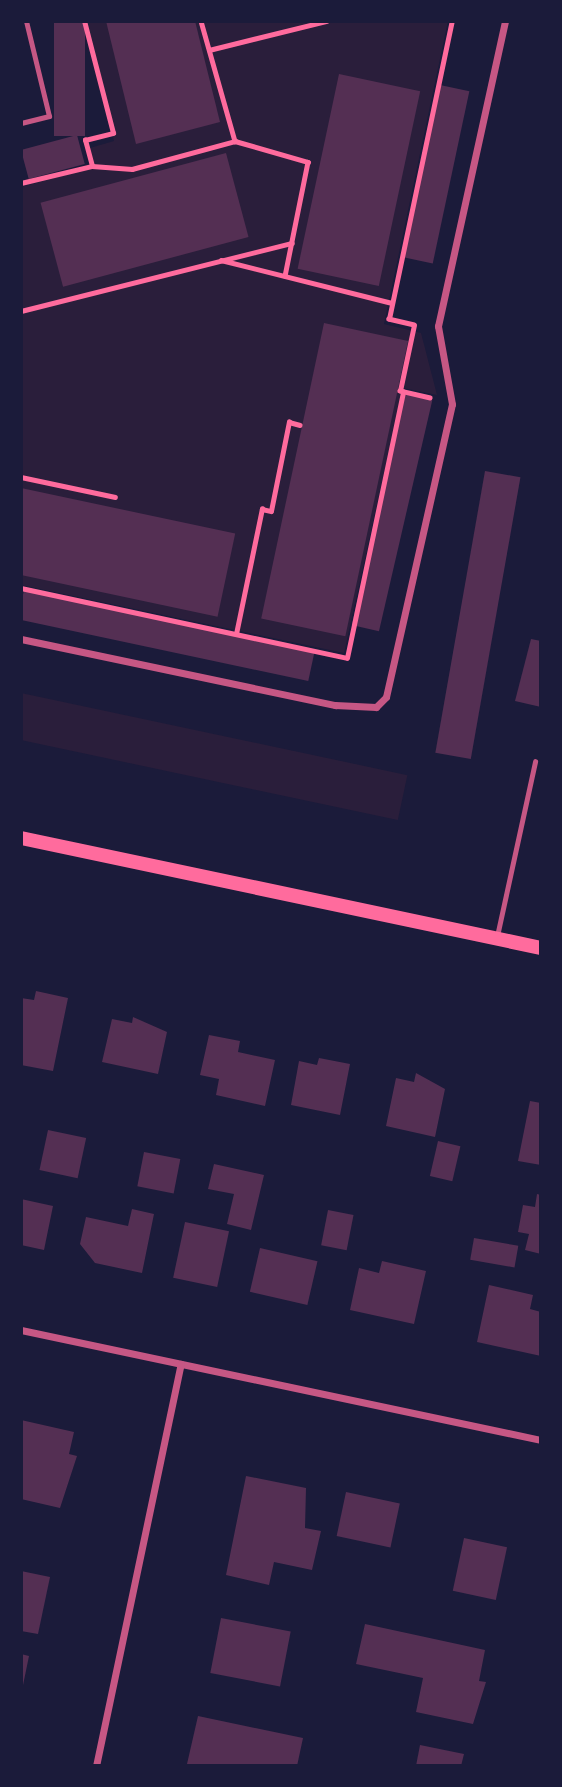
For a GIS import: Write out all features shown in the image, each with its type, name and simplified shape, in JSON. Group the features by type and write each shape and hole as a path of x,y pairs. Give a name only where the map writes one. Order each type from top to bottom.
{"main road":[{"path":"21,838 541,948"}],"street":[{"path":"21,639 335,705 376,707 397,668 452,404 438,326 505,21"},
{"path":"21,1330 541,1440"},
{"path":"96,1766 181,1364"}],"lane":[{"path":"21,123 49,116 26,21"},
{"path":"496,939 534,761"}],"path":[{"path":"85,21 113,133 85,140 92,166"},
{"path":"201,21 235,141"},
{"path":"209,50 326,21"},
{"path":"21,588 347,658 403,392 414,325 389,319 452,21"},
{"path":"21,183 92,166 132,169 235,141 308,162 285,275"},
{"path":"21,311 292,243"},
{"path":"220,260 392,303"},
{"path":"403,392 431,398"},
{"path":"236,634 262,509 271,511 289,422 300,425"},
{"path":"21,477 115,497"}],"shaded area":[{"path":"85,21 448,21 384,324 421,333 437,395 403,388 344,653 21,585 21,187 88,169 94,162 90,148 114,141"},
{"path":"21,693 407,775 398,820 21,740"}],"building":[{"path":"54,21 85,21 85,136 54,136"},
{"path":"106,21 195,21 220,122 136,144"},
{"path":"339,74 420,91 379,286 298,269"},
{"path":"440,85 469,91 433,263 403,257"},
{"path":"77,135 85,164 29,179 21,150"},
{"path":"226,153 249,237 63,287 41,203"},
{"path":"324,323 408,341 345,636 261,618"},
{"path":"405,394 432,400 379,631 352,625"},
{"path":"485,471 520,477 471,759 435,753"},
{"path":"21,488 235,534 218,617 21,575"},
{"path":"24,590 315,652 308,681 21,620"},
{"path":"531,639 541,641 541,707 515,701"},
{"path":"36,991 68,998 53,1071 21,1065 21,998 34,1000"},
{"path":"133,1017 167,1032 158,1074 102,1062 112,1019 132,1023"},
{"path":"209,1035 240,1041 238,1052 275,1060 265,1106 216,1095 219,1079 200,1075"},
{"path":"319,1058 350,1064 340,1115 291,1105 299,1061 317,1065"},
{"path":"416,1073 445,1089 435,1137 386,1126 396,1078 414,1082"},
{"path":"530,1101 541,1103 541,1165 518,1161"},
{"path":"48,1130 86,1138 78,1178 39,1170"},
{"path":"438,1141 460,1146 452,1181 430,1176"},
{"path":"144,1152 180,1159 174,1193 137,1186"},
{"path":"214,1164 264,1175 251,1230 227,1224 234,1194 208,1189"},
{"path":"537,1194 541,1195 541,1254 525,1250 529,1234 518,1232 523,1205 535,1207"},
{"path":"21,1199 53,1206 44,1250 21,1245"},
{"path":"132,1209 154,1214 142,1273 95,1263 80,1244 86,1217 128,1226"},
{"path":"328,1210 354,1215 347,1250 321,1245"},
{"path":"185,1222 229,1231 217,1287 173,1278"},
{"path":"474,1238 518,1246 514,1267 470,1260"},
{"path":"260,1248 317,1261 307,1305 250,1292"},
{"path":"382,1261 426,1271 414,1324 350,1310 359,1268 379,1273"},
{"path":"489,1285 533,1295 530,1309 541,1312 541,1356 477,1342"},
{"path":"21,1420 74,1432 69,1454 77,1456 60,1508 21,1499"},
{"path":"246,1476 306,1488 305,1528 321,1531 312,1570 274,1562 269,1585 226,1575"},
{"path":"346,1492 400,1503 390,1547 337,1536"},
{"path":"464,1538 507,1547 496,1600 453,1591"},
{"path":"21,1571 50,1577 38,1634 21,1631"},
{"path":"221,1618 291,1632 280,1687 210,1673"},
{"path":"365,1624 485,1650 479,1681 486,1682 473,1724 416,1712 423,1678 356,1664"},
{"path":"21,1654 29,1656 22,1690 21,1690"},
{"path":"198,1716 303,1738 297,1766 187,1764"},
{"path":"420,1745 464,1754 461,1766 416,1766"}]}
